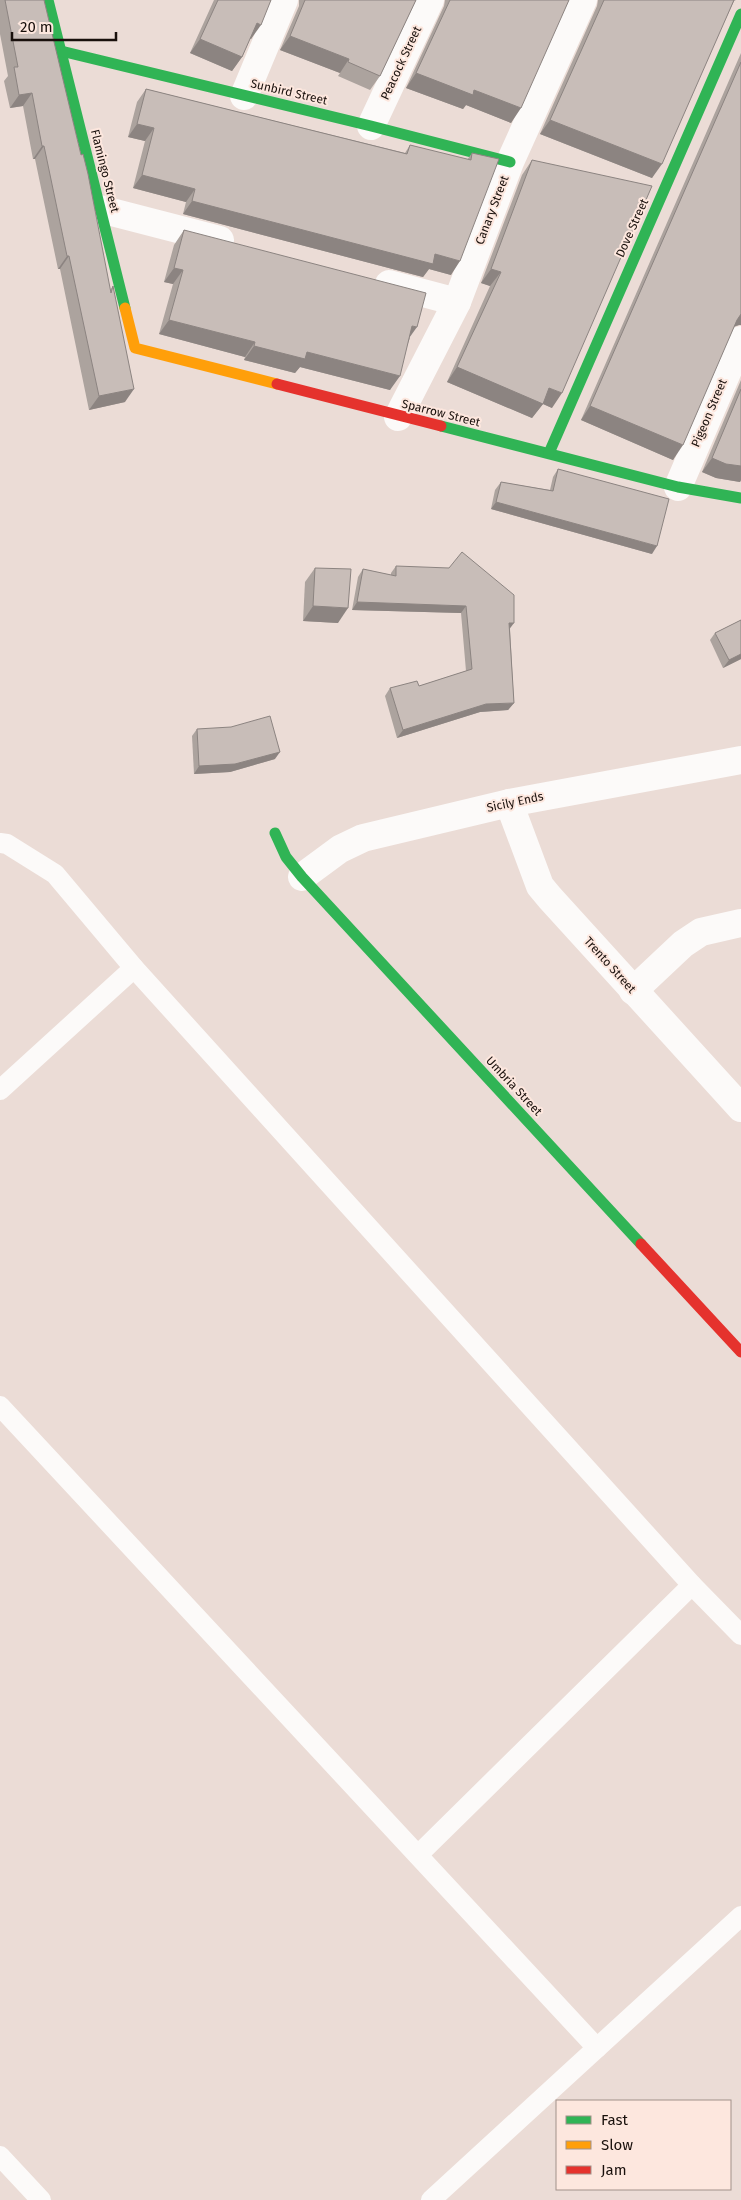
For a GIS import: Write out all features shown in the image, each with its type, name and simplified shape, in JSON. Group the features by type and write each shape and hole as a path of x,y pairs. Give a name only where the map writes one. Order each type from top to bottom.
{"street":[{"name":"Flamingo Street","path":"48,0 135,348"},
{"path":"244,96 284,0"},
{"name":"Peacock Street","path":"371,126 430,0"},
{"name":"Canary Street","path":"398,417 457,302 510,162 582,0"},
{"name":"Dove Street","path":"549,453 741,14"},
{"name":"Sunbird Street","path":"61,51 371,126 510,162"},
{"path":"100,209 245,247"},
{"path":"360,277 457,302"},
{"name":"Pigeon Street","path":"678,487 741,340"},
{"name":"Sparrow Street","path":"135,348 398,417 549,453 678,487 741,498"},
{"name":"Sicily Ends","path":"302,877 340,849 363,838 509,803 741,760"},
{"name":"Trento Street","path":"509,803 540,886 633,991 741,1108"},
{"name":"Umbria Street","path":"275,833 286,857 302,877 741,1352"},
{"path":"633,991 683,944 701,932 741,922"}],"lane":[{"path":"0,843 7,844 54,874 134,968 692,1585 741,1635"},
{"path":"0,1090 134,968"},
{"path":"0,1406 597,2048"},
{"path":"418,1855 692,1585"},
{"path":"432,2200 741,1916"},
{"path":"0,2156 41,2200"}],"building":[{"path":"5,0 44,0 81,155 83,154 88,174 111,293 113,286 134,389 99,396 44,146 42,146 32,93 19,95 14,67 18,67"},
{"path":"218,0 271,0 261,25 257,23 242,57 200,39"},
{"path":"305,0 416,0 380,76 348,62 349,59 290,36"},
{"path":"450,0 569,0 521,108 474,90 473,95 416,73"},
{"path":"604,0 734,0 662,164 550,120"},
{"path":"741,62 741,314 683,445 590,406"},
{"path":"146,89 407,154 410,145 471,160 472,153 499,159 460,261 435,254 433,264 192,201 195,189 142,175 154,128 137,124"},
{"path":"532,160 652,186 562,393 549,388 543,404 457,367 501,272 491,269"},
{"path":"184,230 426,293 417,327 412,326 400,376 307,352 305,359 254,346 255,342 169,320 183,270 174,268"},
{"path":"741,389 741,466 726,464 712,458"},
{"path":"558,469 669,499 657,546 496,502 501,482 553,491"},
{"path":"462,552 514,595 514,623 509,623 514,703 486,704 403,730 390,688 417,681 419,686 472,669 466,606 357,602 363,569 396,576 396,566 449,568"},
{"path":"315,568 351,569 348,608 313,606"},
{"path":"741,620 741,654 729,660 715,633"},
{"path":"270,716 280,752 235,764 199,766 197,729 231,727"}],"traffic: fast":[{"path":"48,0 125,308"},
{"path":"549,453 741,14"},
{"path":"61,51 371,126 510,162"},
{"path":"441,426 678,487 741,498"},
{"path":"275,833 286,857 302,877 641,1244"}],"traffic: slow":[{"path":"125,308 135,348 277,384"}],"traffic: jam":[{"path":"277,384 441,426"},
{"path":"641,1244 741,1352"}]}
